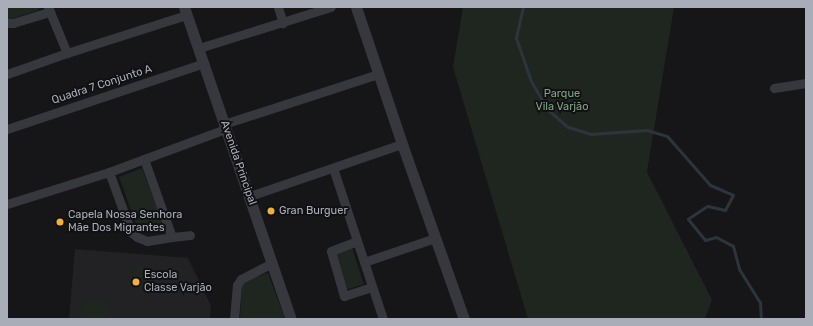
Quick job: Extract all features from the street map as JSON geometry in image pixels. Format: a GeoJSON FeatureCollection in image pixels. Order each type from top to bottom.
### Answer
{"type":"FeatureCollection","features":[{"type":"Feature","properties":{"kind":"street"},"geometry":{"type":"LineString","coordinates":[[278,7],[283,23]]}},
{"type":"Feature","properties":{"kind":"street"},"geometry":{"type":"LineString","coordinates":[[199,48],[331,7]]}},
{"type":"Feature","properties":{"kind":"street"},"geometry":{"type":"LineString","coordinates":[[356,7],[402,144],[464,319]]}},
{"type":"Feature","properties":{"kind":"street"},"geometry":{"type":"LineString","coordinates":[[7,22],[13,22],[49,9],[67,53]]}},
{"type":"Feature","properties":{"kind":"street"},"geometry":{"type":"LineString","coordinates":[[7,74],[185,11]]}},
{"type":"Feature","properties":{"kind":"street","name":"Avenida Principal"},"geometry":{"type":"LineString","coordinates":[[185,11],[250,196],[291,319]]}},
{"type":"Feature","properties":{"kind":"street","name":"Quadra 7 Conjunto A"},"geometry":{"type":"LineString","coordinates":[[7,128],[204,63]]}},
{"type":"Feature","properties":{"kind":"street"},"geometry":{"type":"LineString","coordinates":[[7,204],[109,172],[225,126],[378,74]]}},
{"type":"Feature","properties":{"kind":"street"},"geometry":{"type":"LineString","coordinates":[[774,88],[806,83]]}},
{"type":"Feature","properties":{"kind":"street"},"geometry":{"type":"LineString","coordinates":[[250,196],[402,144]]}},
{"type":"Feature","properties":{"kind":"street"},"geometry":{"type":"LineString","coordinates":[[144,159],[172,237]]}},
{"type":"Feature","properties":{"kind":"street"},"geometry":{"type":"LineString","coordinates":[[333,168],[383,319]]}},
{"type":"Feature","properties":{"kind":"street"},"geometry":{"type":"LineString","coordinates":[[109,172],[131,232],[147,241],[190,235]]}},
{"type":"Feature","properties":{"kind":"street"},"geometry":{"type":"LineString","coordinates":[[364,262],[435,238]]}},
{"type":"Feature","properties":{"kind":"street"},"geometry":{"type":"LineString","coordinates":[[357,241],[331,252],[344,296],[372,287]]}},
{"type":"Feature","properties":{"kind":"street"},"geometry":{"type":"LineString","coordinates":[[234,319],[236,292],[241,279],[272,262]]}},
{"type":"Feature","properties":{"kind":"shaded area","name":"Escola Classe Varjão"},"geometry":{"type":"Polygon","coordinates":[[[75,249],[188,258],[211,306],[210,319],[69,319],[75,249]]]}},
{"type":"Feature","properties":{"kind":"green space"},"geometry":{"type":"Polygon","coordinates":[[[7,7],[38,7],[39,10],[8,20],[7,7]]]}},
{"type":"Feature","properties":{"kind":"green space","name":"Parque Vila Varjão"},"geometry":{"type":"Polygon","coordinates":[[[463,7],[674,7],[647,172],[712,300],[705,319],[528,319],[453,67],[463,7]]]}},
{"type":"Feature","properties":{"kind":"green space"},"geometry":{"type":"Polygon","coordinates":[[[142,168],[166,231],[139,232],[119,177],[142,168]]]}},
{"type":"Feature","properties":{"kind":"green space"},"geometry":{"type":"Polygon","coordinates":[[[352,248],[364,284],[345,290],[333,254],[352,248]]]}},
{"type":"Feature","properties":{"kind":"green space"},"geometry":{"type":"Polygon","coordinates":[[[135,265],[146,267],[142,289],[131,287],[135,265]]]}},
{"type":"Feature","properties":{"kind":"green space"},"geometry":{"type":"Polygon","coordinates":[[[268,273],[285,319],[240,319],[242,285],[250,279],[268,273]]]}},
{"type":"Feature","properties":{"kind":"green space"},"geometry":{"type":"Polygon","coordinates":[[[82,299],[108,300],[107,319],[81,319],[82,299]]]}},
{"type":"Feature","properties":{"kind":"waterway"},"geometry":{"type":"LineString","coordinates":[[523,7],[516,38],[531,81],[547,109],[568,127],[591,134],[647,130],[667,136],[710,185],[733,195],[725,210],[707,206],[688,219],[705,240],[716,237],[733,246],[739,269],[760,302],[761,319]]}},
{"type":"Feature","properties":{"kind":"place","name":"Gran Burguer"},"geometry":{"type":"Point","coordinates":[271,211]}},
{"type":"Feature","properties":{"kind":"place","name":"Capela Nossa Senhora Mãe Dos Migrantes"},"geometry":{"type":"Point","coordinates":[60,222]}},
{"type":"Feature","properties":{"kind":"place","name":"Escola Classe Varjão"},"geometry":{"type":"Point","coordinates":[136,282]}}]}
